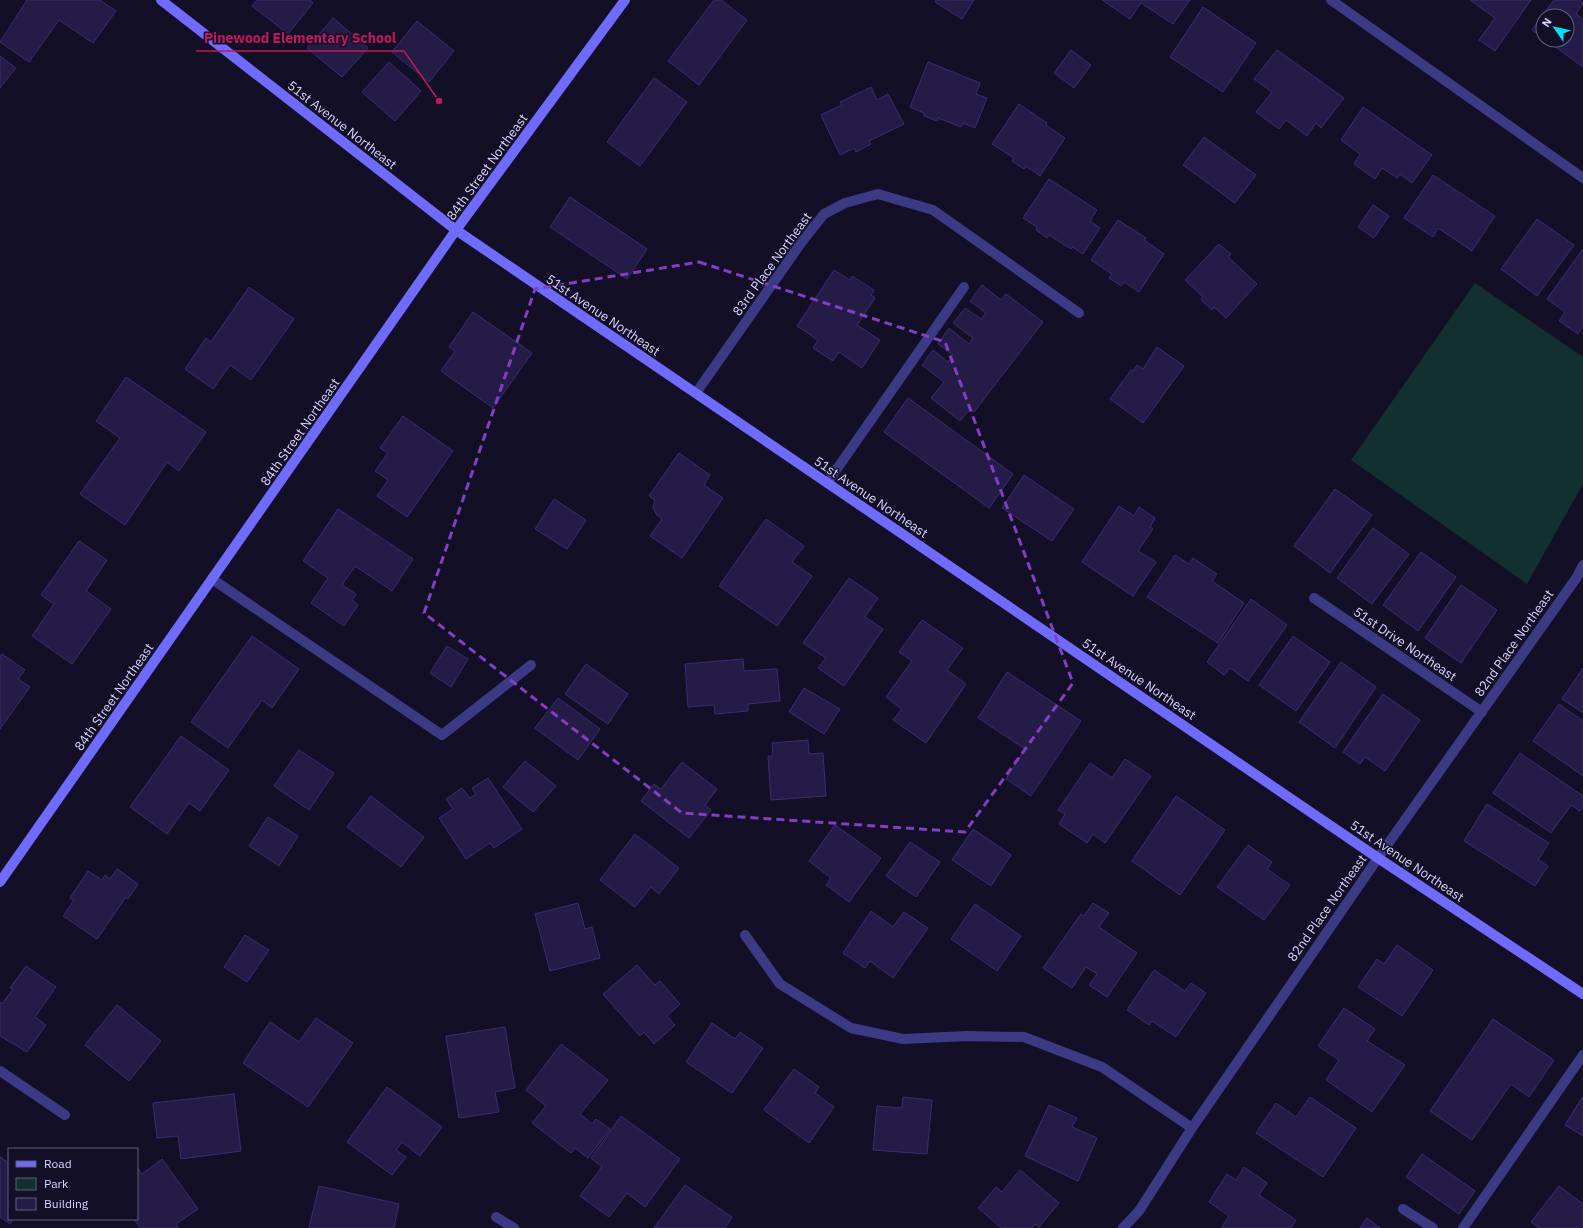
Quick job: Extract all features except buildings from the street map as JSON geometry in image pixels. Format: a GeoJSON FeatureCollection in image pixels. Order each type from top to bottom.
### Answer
{"type":"FeatureCollection","features":[{"type":"Feature","properties":{"kind":"street","name":"51st Avenue Northeast"},"geometry":{"type":"LineString","coordinates":[[161,0],[456,230],[1378,858],[1583,994]]}},
{"type":"Feature","properties":{"kind":"street","name":"84th Street Northeast"},"geometry":{"type":"LineString","coordinates":[[0,882],[456,230],[626,0]]}},
{"type":"Feature","properties":{"kind":"street"},"geometry":{"type":"LineString","coordinates":[[1331,0],[1583,178]]}},
{"type":"Feature","properties":{"kind":"street","name":"83rd Place Northeast"},"geometry":{"type":"LineString","coordinates":[[696,394],[801,243],[824,214],[845,203],[878,194],[933,210],[1079,313]]}},
{"type":"Feature","properties":{"kind":"street"},"geometry":{"type":"LineString","coordinates":[[827,483],[964,287]]}},
{"type":"Feature","properties":{"kind":"street","name":"82nd Place Northeast"},"geometry":{"type":"LineString","coordinates":[[1123,1228],[1139,1211],[1192,1128],[1378,858],[1577,577],[1583,565]]}},
{"type":"Feature","properties":{"kind":"street"},"geometry":{"type":"LineString","coordinates":[[212,579],[442,735],[531,665]]}},
{"type":"Feature","properties":{"kind":"street","name":"51st Drive Northeast"},"geometry":{"type":"LineString","coordinates":[[1314,598],[1482,712]]}},
{"type":"Feature","properties":{"kind":"street"},"geometry":{"type":"LineString","coordinates":[[746,935],[780,984],[851,1028],[902,1039],[967,1036],[1024,1037],[1102,1067],[1192,1128]]}},
{"type":"Feature","properties":{"kind":"street"},"geometry":{"type":"LineString","coordinates":[[1463,1228],[1583,1055]]}},
{"type":"Feature","properties":{"kind":"street"},"geometry":{"type":"LineString","coordinates":[[0,1071],[65,1115]]}},
{"type":"Feature","properties":{"kind":"street"},"geometry":{"type":"LineString","coordinates":[[1403,1208],[1433,1228]]}},
{"type":"Feature","properties":{"kind":"street"},"geometry":{"type":"LineString","coordinates":[[496,1217],[514,1228]]}},
{"type":"Feature","properties":{"kind":"highlighted area"},"geometry":{"type":"Polygon","coordinates":[[[699,262],[945,342],[1073,683],[965,832],[682,813],[424,613],[535,289],[699,262]]]}},
{"type":"Feature","properties":{"kind":"green space"},"geometry":{"type":"Polygon","coordinates":[[[1475,283],[1583,357],[1583,484],[1527,584],[1351,460],[1475,283]]]}},
{"type":"Feature","properties":{"kind":"place","name":"Pinewood Elementary School"},"geometry":{"type":"Point","coordinates":[439,101]}}]}
